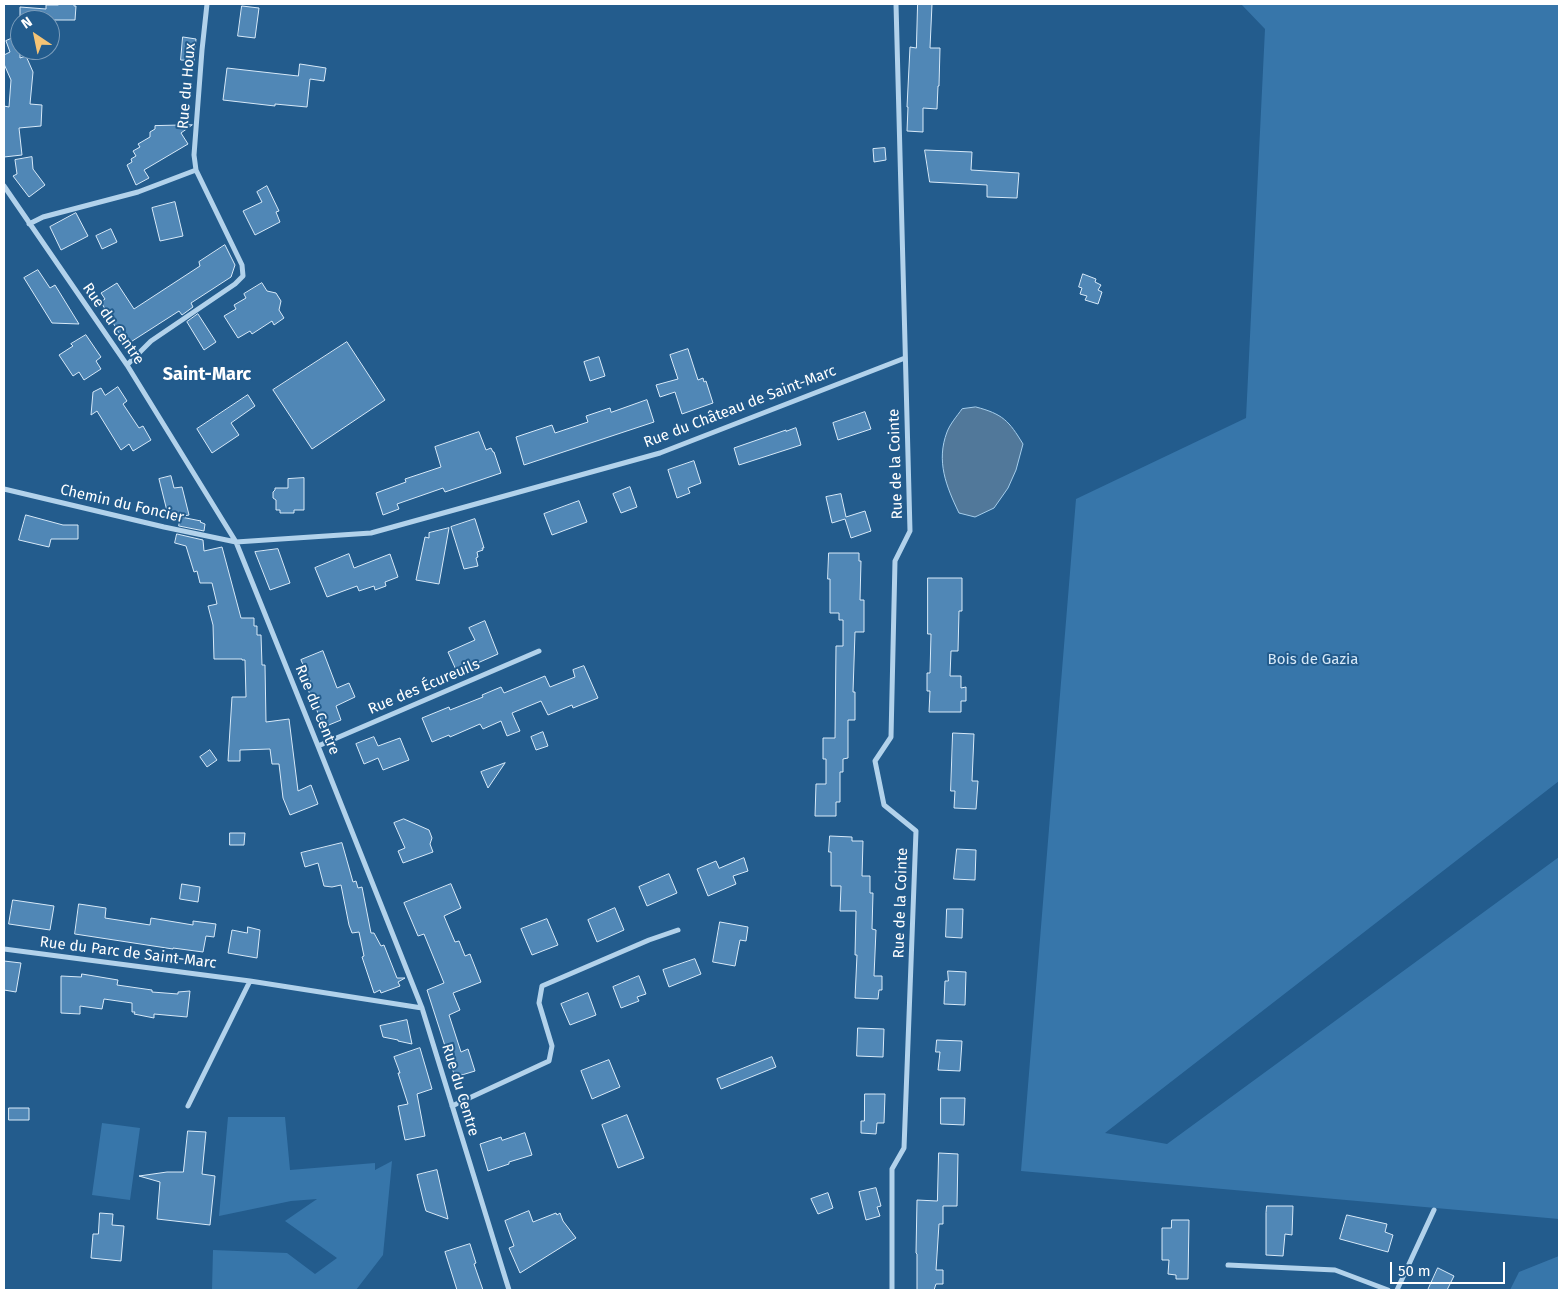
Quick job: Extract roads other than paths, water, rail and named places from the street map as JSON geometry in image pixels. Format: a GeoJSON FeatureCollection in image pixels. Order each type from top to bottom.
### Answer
{"type":"FeatureCollection","features":[{"type":"Feature","properties":{"kind":"street","name":"Rue du Houx"},"geometry":{"type":"LineString","coordinates":[[196,170],[195,146],[207,4]]}},
{"type":"Feature","properties":{"kind":"street"},"geometry":{"type":"LineString","coordinates":[[896,4],[905,358]]}},
{"type":"Feature","properties":{"kind":"street"},"geometry":{"type":"LineString","coordinates":[[28,224],[43,217],[138,192],[196,170],[242,265],[242,276],[235,284],[151,341],[127,365]]}},
{"type":"Feature","properties":{"kind":"street","name":"Rue du Centre"},"geometry":{"type":"LineString","coordinates":[[4,186],[28,224],[127,365],[236,542],[422,1008],[509,1290]]}},
{"type":"Feature","properties":{"kind":"street","name":"Rue du Château de Saint-Marc"},"geometry":{"type":"LineString","coordinates":[[236,542],[371,533],[660,453],[905,358]]}},
{"type":"Feature","properties":{"kind":"street","name":"Rue de la Cointe"},"geometry":{"type":"LineString","coordinates":[[892,1290],[892,1169],[904,1148],[916,831],[884,805],[875,761],[891,737],[895,561],[910,531],[905,358]]}},
{"type":"Feature","properties":{"kind":"street","name":"Chemin du Foncier"},"geometry":{"type":"LineString","coordinates":[[4,489],[236,542]]}},
{"type":"Feature","properties":{"kind":"street","name":"Rue des Écureuils"},"geometry":{"type":"LineString","coordinates":[[318,746],[539,651]]}},
{"type":"Feature","properties":{"kind":"street"},"geometry":{"type":"LineString","coordinates":[[452,1106],[549,1061],[552,1046],[538,1003],[542,986],[649,940],[678,930]]}},
{"type":"Feature","properties":{"kind":"street","name":"Rue du Parc de Saint-Marc"},"geometry":{"type":"LineString","coordinates":[[4,949],[250,981],[422,1008]]}},
{"type":"Feature","properties":{"kind":"street"},"geometry":{"type":"LineString","coordinates":[[188,1106],[250,981]]}},
{"type":"Feature","properties":{"kind":"street"},"geometry":{"type":"LineString","coordinates":[[1397,1290],[1434,1210]]}},
{"type":"Feature","properties":{"kind":"street"},"geometry":{"type":"LineString","coordinates":[[1228,1265],[1335,1270],[1388,1290]]}},
{"type":"Feature","properties":{"kind":"district","name":"Saint-Marc"},"geometry":{"type":"Point","coordinates":[207,375]}},
{"type":"Feature","properties":{"kind":"park label","name":"Bois de Gazia"},"geometry":{"type":"Point","coordinates":[1313,660]}}]}
